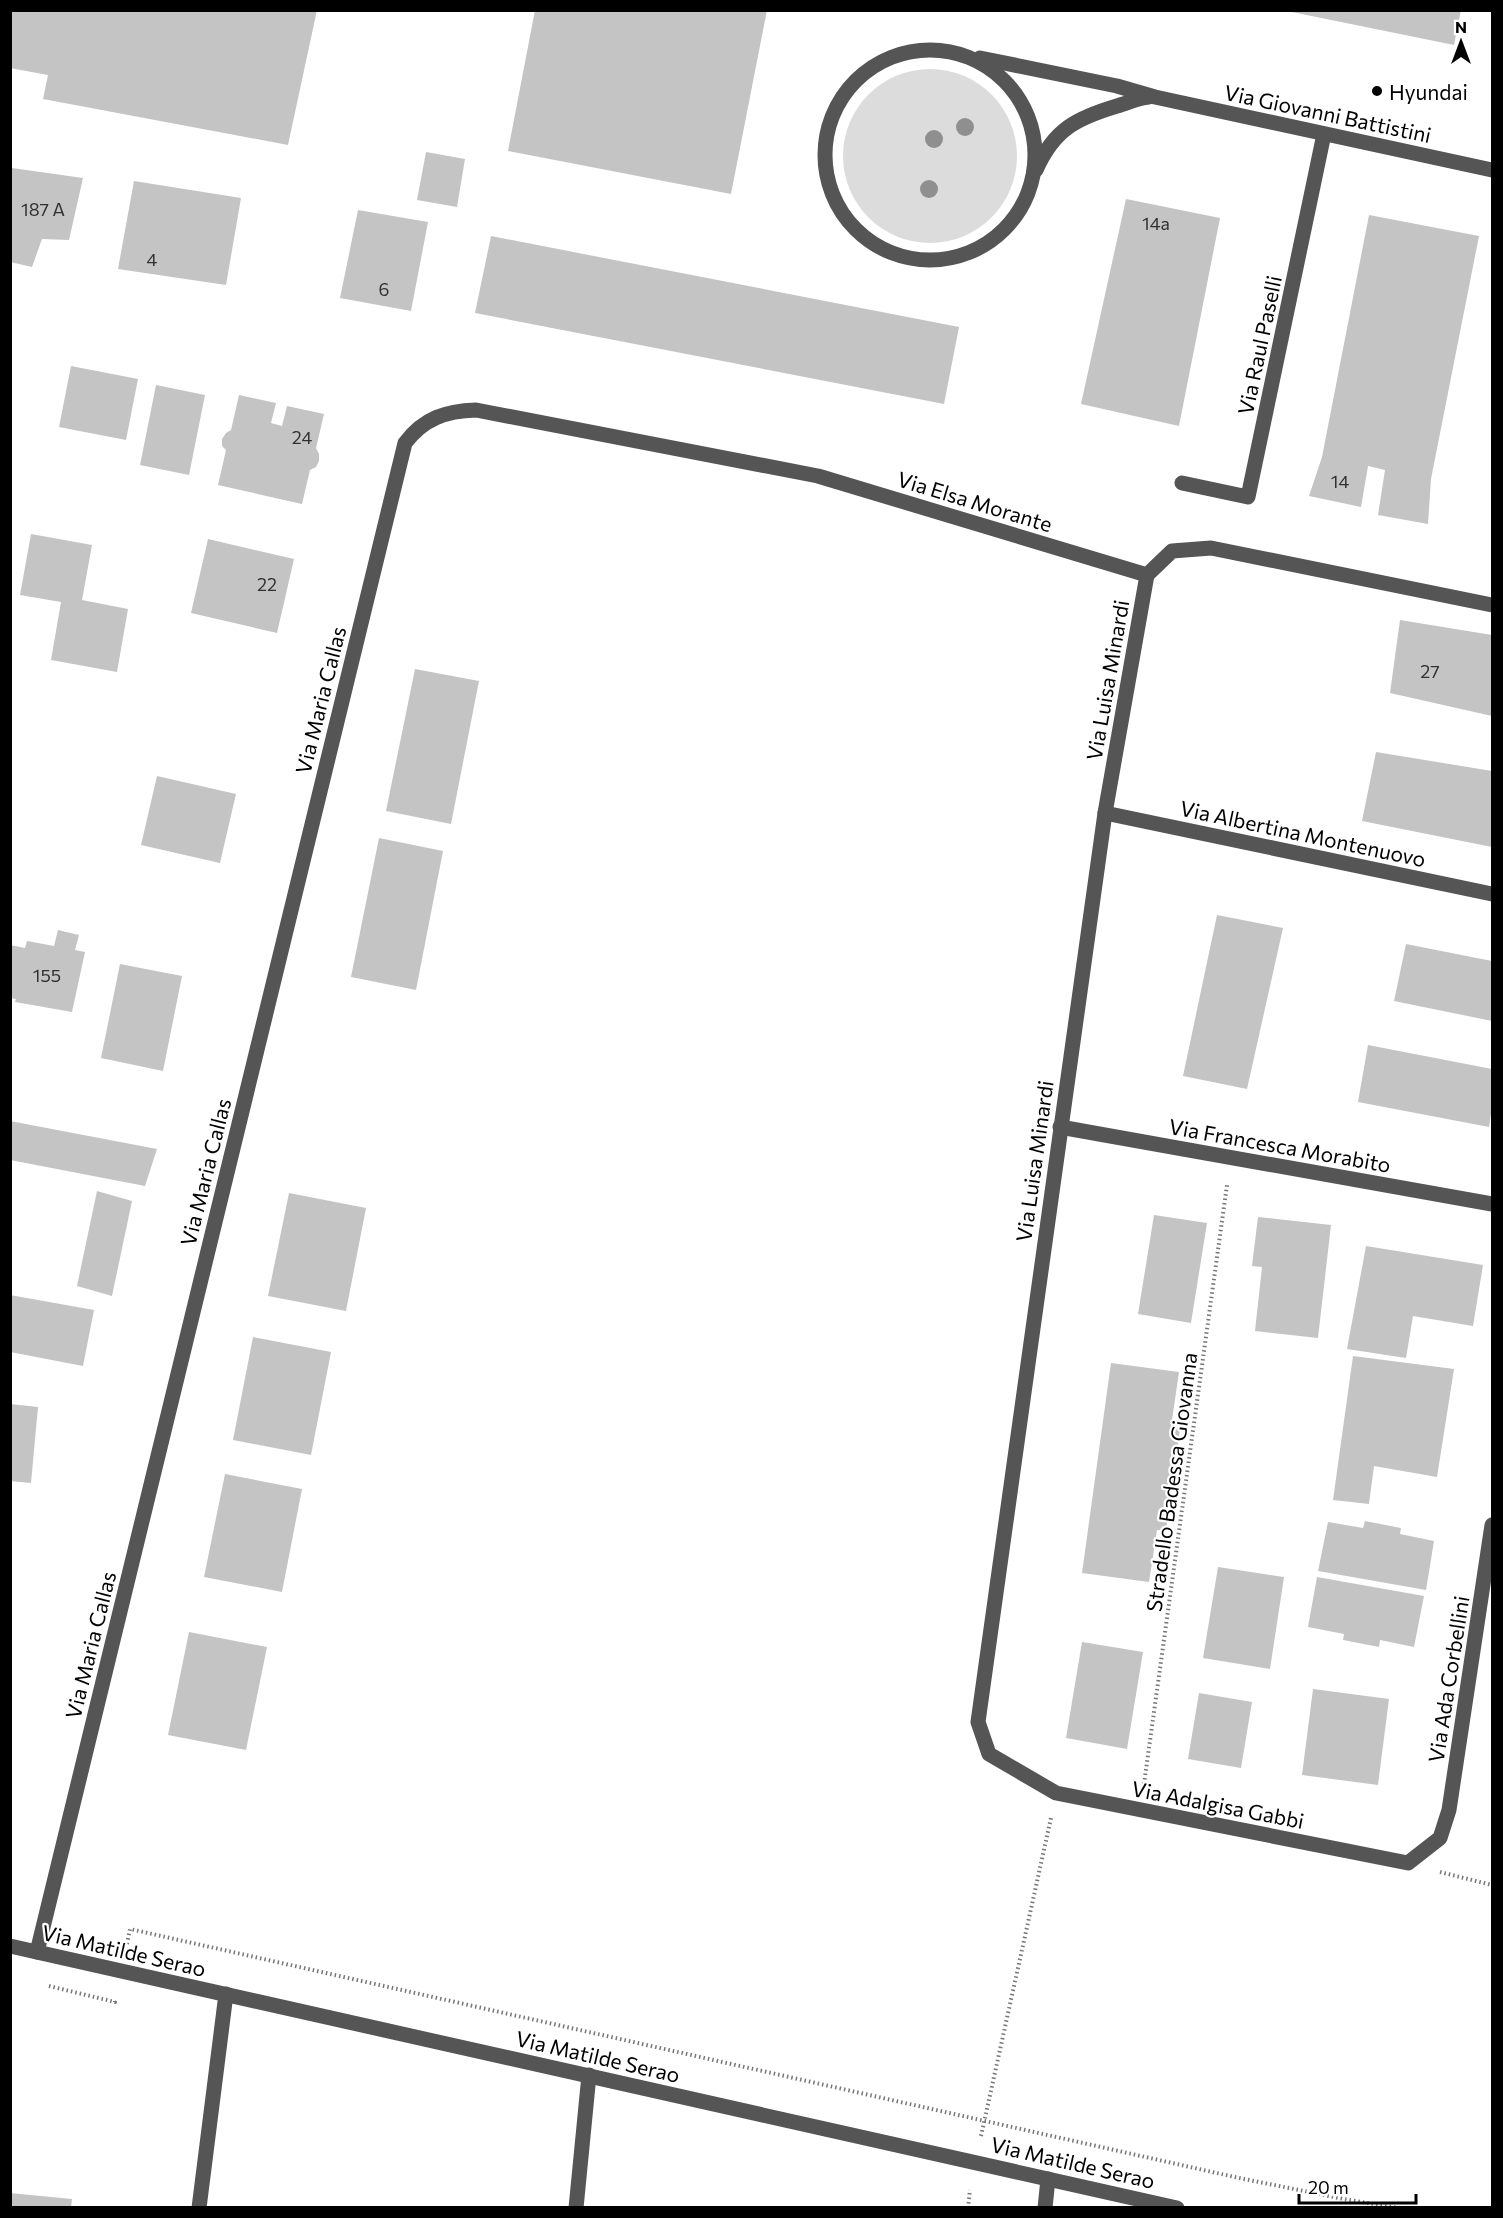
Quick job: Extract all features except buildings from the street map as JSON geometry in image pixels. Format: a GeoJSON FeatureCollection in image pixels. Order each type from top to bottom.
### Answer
{"type":"FeatureCollection","features":[{"type":"Feature","properties":{"kind":"street","name":"Via Giovanni Battistini"},"geometry":{"type":"LineString","coordinates":[[1155,97],[1137,99],[1097,112],[1066,127],[1044,154],[1019,210],[998,236],[984,245],[952,258],[916,259],[898,255],[866,238],[853,227],[842,212],[830,188],[825,161],[825,143],[829,126],[844,93],[870,69],[894,57],[919,51],[936,50],[1117,86],[1155,97],[1492,170]]}},
{"type":"Feature","properties":{"kind":"street","name":"Via Giovanni Battistini"},"geometry":{"type":"LineString","coordinates":[[952,53],[969,57],[984,65],[1003,81],[1019,100],[1027,114],[1035,147],[1032,180]]}},
{"type":"Feature","properties":{"kind":"street","name":"Via Raul Paselli"},"geometry":{"type":"LineString","coordinates":[[1182,483],[1248,497],[1324,134]]}},
{"type":"Feature","properties":{"kind":"street","name":"Via Elsa Morante"},"geometry":{"type":"LineString","coordinates":[[436,417],[454,411],[476,410],[818,476],[1147,574]]}},
{"type":"Feature","properties":{"kind":"street","name":"Via Maria Callas"},"geometry":{"type":"LineString","coordinates":[[37,1952],[405,443],[423,423],[436,417]]}},
{"type":"Feature","properties":{"kind":"street"},"geometry":{"type":"LineString","coordinates":[[1147,574],[1172,551],[1211,548],[1492,605]]}},
{"type":"Feature","properties":{"kind":"street","name":"Via Luisa Minardi"},"geometry":{"type":"LineString","coordinates":[[989,1754],[978,1722],[1105,813],[1147,574]]}},
{"type":"Feature","properties":{"kind":"street","name":"Via Albertina Montenuovo"},"geometry":{"type":"LineString","coordinates":[[1105,813],[1492,894]]}},
{"type":"Feature","properties":{"kind":"street","name":"Via Francesca Morabito"},"geometry":{"type":"LineString","coordinates":[[1060,1127],[1492,1204]]}},
{"type":"Feature","properties":{"kind":"street","name":"Via Ada Corbellini"},"geometry":{"type":"LineString","coordinates":[[1440,1838],[1449,1810],[1492,1525]]}},
{"type":"Feature","properties":{"kind":"street","name":"Via Adalgisa Gabbi"},"geometry":{"type":"LineString","coordinates":[[989,1754],[1056,1793],[1408,1863],[1440,1838]]}},
{"type":"Feature","properties":{"kind":"street","name":"Via Matilde Serao"},"geometry":{"type":"LineString","coordinates":[[10,1946],[1177,2208]]}},
{"type":"Feature","properties":{"kind":"street"},"geometry":{"type":"LineString","coordinates":[[199,2208],[226,1994]]}},
{"type":"Feature","properties":{"kind":"street"},"geometry":{"type":"LineString","coordinates":[[576,2208],[590,2075]]}},
{"type":"Feature","properties":{"kind":"street"},"geometry":{"type":"LineString","coordinates":[[1045,2208],[1048,2179]]}},
{"type":"Feature","properties":{"kind":"path","name":"Stradello Badessa Giovanna"},"geometry":{"type":"LineString","coordinates":[[1140,1810],[1231,1158]]}},
{"type":"Feature","properties":{"kind":"path"},"geometry":{"type":"LineString","coordinates":[[976,2162],[1056,1793]]}},
{"type":"Feature","properties":{"kind":"path"},"geometry":{"type":"LineString","coordinates":[[45,1985],[115,2002],[130,1929],[1239,2178],[1399,2208]]}},
{"type":"Feature","properties":{"kind":"shaded area"},"geometry":{"type":"Polygon","coordinates":[[[930,69],[963,76],[978,84],[991,95],[1002,108],[1010,123],[1017,156],[1010,189],[1002,204],[991,217],[978,228],[963,236],[930,243],[897,236],[882,228],[869,217],[858,204],[850,189],[843,156],[850,123],[858,108],[869,95],[882,84],[897,76],[930,69]]]}},
{"type":"Feature","properties":{"kind":"place","name":"Hyundai"},"geometry":{"type":"Point","coordinates":[1377,91]}}]}
